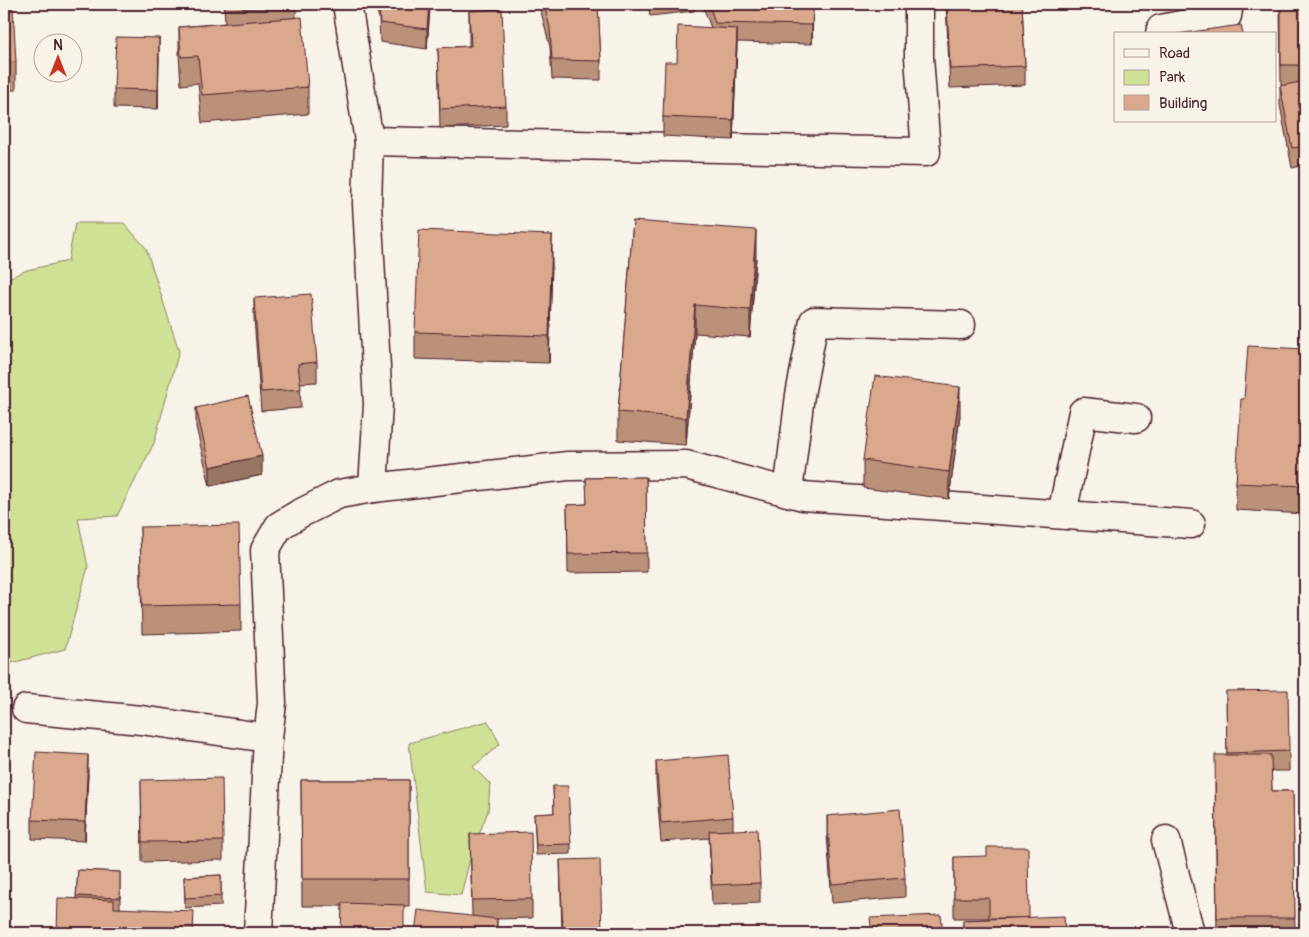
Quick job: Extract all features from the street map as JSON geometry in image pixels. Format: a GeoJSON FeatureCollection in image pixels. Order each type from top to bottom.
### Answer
{"type":"FeatureCollection","features":[{"type":"Feature","properties":{"kind":"street"},"geometry":{"type":"LineString","coordinates":[[347,4],[369,141],[367,204],[378,404],[373,488]]}},
{"type":"Feature","properties":{"kind":"street"},"geometry":{"type":"LineString","coordinates":[[369,141],[926,152],[918,57],[920,4]]}},
{"type":"Feature","properties":{"kind":"street"},"geometry":{"type":"LineString","coordinates":[[1160,32],[1161,29],[1227,16],[1229,4]]}},
{"type":"Feature","properties":{"kind":"street"},"geometry":{"type":"LineString","coordinates":[[788,492],[800,395],[814,321],[961,325]]}},
{"type":"Feature","properties":{"kind":"street"},"geometry":{"type":"LineString","coordinates":[[1062,514],[1083,412],[1136,418]]}},
{"type":"Feature","properties":{"kind":"street"},"geometry":{"type":"LineString","coordinates":[[258,933],[268,738],[272,703],[265,550],[279,526],[338,494],[373,488],[568,466],[686,465],[803,496],[1191,524]]}},
{"type":"Feature","properties":{"kind":"street"},"geometry":{"type":"LineString","coordinates":[[26,708],[142,720],[268,738]]}},
{"type":"Feature","properties":{"kind":"street"},"geometry":{"type":"LineString","coordinates":[[1166,840],[1190,933]]}},
{"type":"Feature","properties":{"kind":"green space"},"geometry":{"type":"Polygon","coordinates":[[[75,223],[124,223],[146,248],[179,351],[154,443],[117,516],[78,518],[88,567],[65,649],[4,665],[4,280],[27,270],[68,261],[75,223]]]}},
{"type":"Feature","properties":{"kind":"green space"},"geometry":{"type":"Polygon","coordinates":[[[488,721],[500,744],[473,767],[490,784],[488,811],[471,855],[461,895],[427,892],[409,743],[488,721]]]}},
{"type":"Feature","properties":{"kind":"building"},"geometry":{"type":"Polygon","coordinates":[[[225,4],[296,4],[296,7],[225,9],[225,4]]]}},
{"type":"Feature","properties":{"kind":"building"},"geometry":{"type":"Polygon","coordinates":[[[379,4],[429,4],[427,29],[380,23],[379,4]]]}},
{"type":"Feature","properties":{"kind":"building"},"geometry":{"type":"Polygon","coordinates":[[[544,4],[598,4],[601,61],[552,60],[550,28],[544,4]]]}},
{"type":"Feature","properties":{"kind":"building"},"geometry":{"type":"Polygon","coordinates":[[[709,4],[813,4],[812,25],[715,23],[709,4]]]}},
{"type":"Feature","properties":{"kind":"building"},"geometry":{"type":"Polygon","coordinates":[[[947,4],[1022,4],[1025,66],[950,69],[947,4]]]}},
{"type":"Feature","properties":{"kind":"building"},"geometry":{"type":"Polygon","coordinates":[[[1281,4],[1305,4],[1305,65],[1281,65],[1281,4]]]}},
{"type":"Feature","properties":{"kind":"building"},"geometry":{"type":"Polygon","coordinates":[[[13,8],[16,62],[4,63],[4,9],[13,8]]]}},
{"type":"Feature","properties":{"kind":"building"},"geometry":{"type":"Polygon","coordinates":[[[502,9],[506,106],[440,109],[438,48],[471,46],[469,11],[502,9]]]}},
{"type":"Feature","properties":{"kind":"building"},"geometry":{"type":"Polygon","coordinates":[[[302,17],[308,87],[202,95],[198,56],[181,57],[179,27],[302,17]]]}},
{"type":"Feature","properties":{"kind":"building"},"geometry":{"type":"Polygon","coordinates":[[[1241,25],[1243,32],[1191,32],[1241,25]]]}},
{"type":"Feature","properties":{"kind":"building"},"geometry":{"type":"Polygon","coordinates":[[[678,26],[737,29],[733,120],[663,117],[665,62],[677,62],[678,26]]]}},
{"type":"Feature","properties":{"kind":"building"},"geometry":{"type":"Polygon","coordinates":[[[116,37],[159,38],[158,90],[114,89],[116,37]]]}},
{"type":"Feature","properties":{"kind":"building"},"geometry":{"type":"Polygon","coordinates":[[[1305,81],[1305,146],[1292,148],[1280,86],[1305,81]]]}},
{"type":"Feature","properties":{"kind":"building"},"geometry":{"type":"Polygon","coordinates":[[[633,221],[756,230],[750,310],[695,305],[686,418],[618,412],[633,221]]]}},
{"type":"Feature","properties":{"kind":"building"},"geometry":{"type":"Polygon","coordinates":[[[419,230],[552,235],[549,336],[415,332],[419,230]]]}},
{"type":"Feature","properties":{"kind":"building"},"geometry":{"type":"Polygon","coordinates":[[[311,294],[317,362],[298,364],[301,389],[261,392],[254,298],[311,294]]]}},
{"type":"Feature","properties":{"kind":"building"},"geometry":{"type":"Polygon","coordinates":[[[1248,346],[1305,349],[1305,486],[1236,483],[1241,399],[1244,399],[1248,346]]]}},
{"type":"Feature","properties":{"kind":"building"},"geometry":{"type":"Polygon","coordinates":[[[875,376],[960,387],[949,472],[863,460],[875,376]]]}},
{"type":"Feature","properties":{"kind":"building"},"geometry":{"type":"Polygon","coordinates":[[[248,396],[262,456],[210,467],[196,408],[248,396]]]}},
{"type":"Feature","properties":{"kind":"building"},"geometry":{"type":"Polygon","coordinates":[[[646,477],[647,553],[568,554],[567,505],[587,504],[586,478],[646,477]]]}},
{"type":"Feature","properties":{"kind":"building"},"geometry":{"type":"Polygon","coordinates":[[[239,525],[241,604],[142,606],[140,527],[239,525]]]}},
{"type":"Feature","properties":{"kind":"building"},"geometry":{"type":"Polygon","coordinates":[[[1288,690],[1289,751],[1227,753],[1226,691],[1288,690]]]}},
{"type":"Feature","properties":{"kind":"building"},"geometry":{"type":"Polygon","coordinates":[[[36,752],[88,755],[85,822],[32,820],[36,752]]]}},
{"type":"Feature","properties":{"kind":"building"},"geometry":{"type":"Polygon","coordinates":[[[728,755],[733,817],[661,823],[656,761],[728,755]]]}},
{"type":"Feature","properties":{"kind":"building"},"geometry":{"type":"Polygon","coordinates":[[[1215,755],[1271,755],[1272,791],[1293,791],[1295,918],[1217,918],[1215,755]]]}},
{"type":"Feature","properties":{"kind":"building"},"geometry":{"type":"Polygon","coordinates":[[[222,778],[223,841],[142,842],[141,780],[222,778]]]}},
{"type":"Feature","properties":{"kind":"building"},"geometry":{"type":"Polygon","coordinates":[[[301,780],[409,780],[409,879],[302,879],[301,780]]]}},
{"type":"Feature","properties":{"kind":"building"},"geometry":{"type":"Polygon","coordinates":[[[553,786],[568,786],[571,844],[536,845],[534,814],[554,813],[553,786]]]}},
{"type":"Feature","properties":{"kind":"building"},"geometry":{"type":"Polygon","coordinates":[[[900,809],[905,878],[832,884],[827,816],[900,809]]]}},
{"type":"Feature","properties":{"kind":"building"},"geometry":{"type":"Polygon","coordinates":[[[757,829],[760,883],[712,885],[709,831],[757,829]]]}},
{"type":"Feature","properties":{"kind":"building"},"geometry":{"type":"Polygon","coordinates":[[[531,832],[532,899],[472,900],[470,834],[531,832]]]}},
{"type":"Feature","properties":{"kind":"building"},"geometry":{"type":"Polygon","coordinates":[[[987,847],[1028,847],[1029,918],[989,918],[989,898],[954,898],[954,857],[987,856],[987,847]]]}},
{"type":"Feature","properties":{"kind":"building"},"geometry":{"type":"Polygon","coordinates":[[[600,859],[602,933],[563,933],[560,860],[600,859]]]}},
{"type":"Feature","properties":{"kind":"building"},"geometry":{"type":"Polygon","coordinates":[[[78,870],[120,872],[120,898],[76,896],[78,870]]]}},
{"type":"Feature","properties":{"kind":"building"},"geometry":{"type":"Polygon","coordinates":[[[221,875],[221,896],[185,898],[184,877],[221,875]]]}},
{"type":"Feature","properties":{"kind":"building"},"geometry":{"type":"Polygon","coordinates":[[[58,898],[114,900],[114,908],[194,911],[193,933],[57,933],[58,898]]]}},
{"type":"Feature","properties":{"kind":"building"},"geometry":{"type":"Polygon","coordinates":[[[342,903],[404,905],[404,933],[341,933],[342,903]]]}},
{"type":"Feature","properties":{"kind":"building"},"geometry":{"type":"Polygon","coordinates":[[[418,910],[497,919],[496,933],[415,933],[418,910]]]}},
{"type":"Feature","properties":{"kind":"building"},"geometry":{"type":"Polygon","coordinates":[[[941,915],[943,933],[872,933],[870,918],[941,915]]]}},
{"type":"Feature","properties":{"kind":"building"},"geometry":{"type":"Polygon","coordinates":[[[1064,916],[1065,933],[963,933],[963,920],[1064,916]]]}}]}
